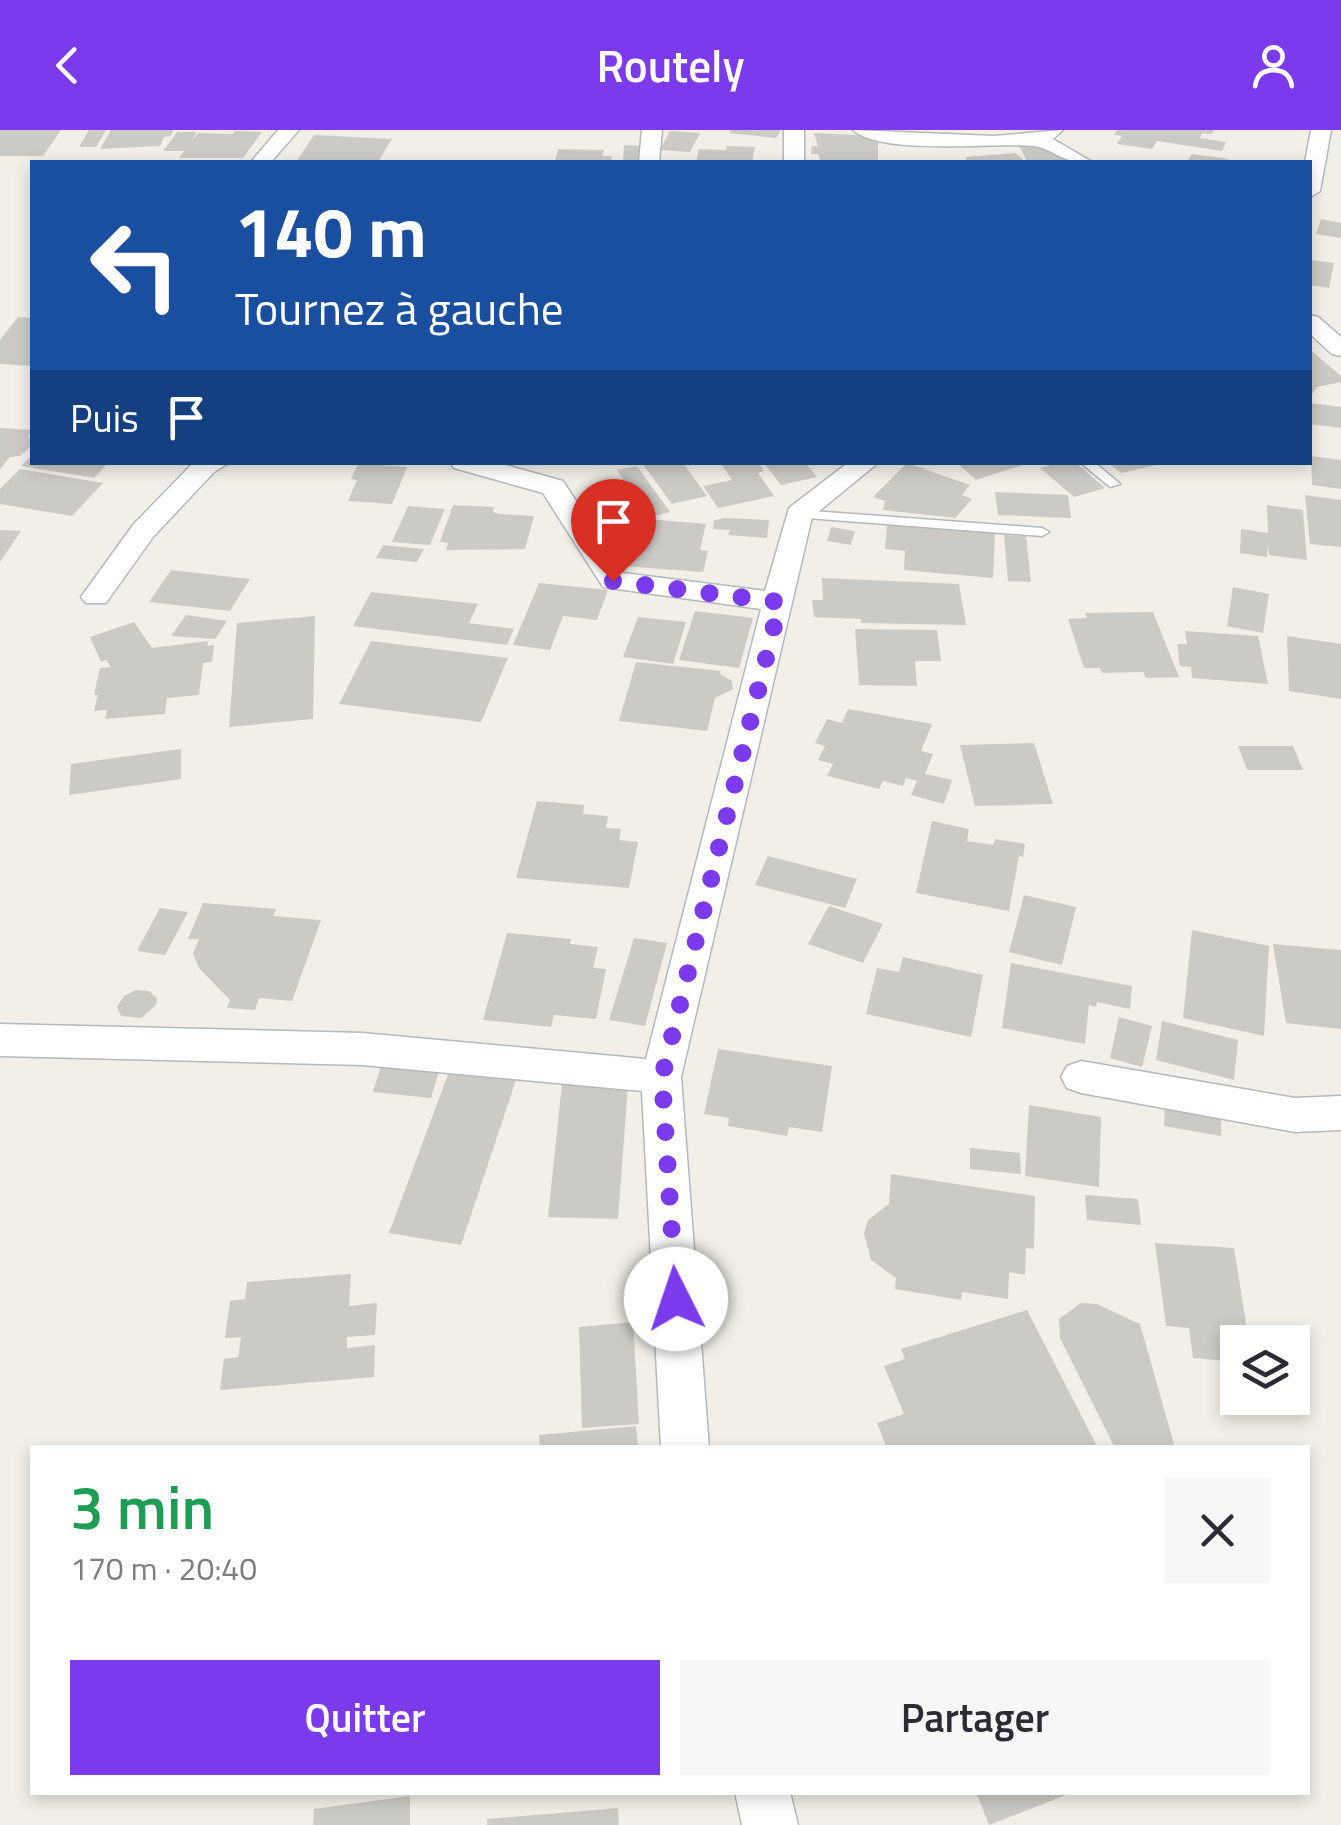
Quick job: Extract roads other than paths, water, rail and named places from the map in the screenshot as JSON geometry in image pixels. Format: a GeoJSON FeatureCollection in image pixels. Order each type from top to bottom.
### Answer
{"type":"FeatureCollection","features":[{"type":"Feature","properties":{"kind":"street"},"geometry":{"type":"LineString","coordinates":[[263,160],[288,130]]}},
{"type":"Feature","properties":{"kind":"street"},"geometry":{"type":"LineString","coordinates":[[650,160],[652,130]]}},
{"type":"Feature","properties":{"kind":"street"},"geometry":{"type":"LineString","coordinates":[[794,130],[794,160]]}},
{"type":"Feature","properties":{"kind":"street"},"geometry":{"type":"LineString","coordinates":[[863,130],[918,140],[981,144],[1046,135],[1079,160]]}},
{"type":"Feature","properties":{"kind":"street"},"geometry":{"type":"LineString","coordinates":[[1312,180],[1321,130]]}},
{"type":"Feature","properties":{"kind":"street"},"geometry":{"type":"LineString","coordinates":[[918,140],[924,160]]}},
{"type":"Feature","properties":{"kind":"street"},"geometry":{"type":"LineString","coordinates":[[1312,324],[1341,349]]}},
{"type":"Feature","properties":{"kind":"street"},"geometry":{"type":"LineString","coordinates":[[96,597],[142,531],[208,465]]}},
{"type":"Feature","properties":{"kind":"street"},"geometry":{"type":"LineString","coordinates":[[474,465],[553,487],[613,581],[780,602]]}},
{"type":"Feature","properties":{"kind":"street"},"geometry":{"type":"LineString","coordinates":[[685,1445],[662,1077],[799,514],[862,465]]}},
{"type":"Feature","properties":{"kind":"street"},"geometry":{"type":"LineString","coordinates":[[0,1040],[345,1048],[662,1077]]}},
{"type":"Feature","properties":{"kind":"street"},"geometry":{"type":"LineString","coordinates":[[1081,1077],[1295,1115],[1341,1113]]}},
{"type":"Feature","properties":{"kind":"street"},"geometry":{"type":"LineString","coordinates":[[763,1795],[770,1825]]}},
{"type":"Feature","properties":{"kind":"lane"},"geometry":{"type":"LineString","coordinates":[[1090,465],[1114,484]]}},
{"type":"Feature","properties":{"kind":"lane"},"geometry":{"type":"LineString","coordinates":[[799,514],[1042,532]]}}]}
